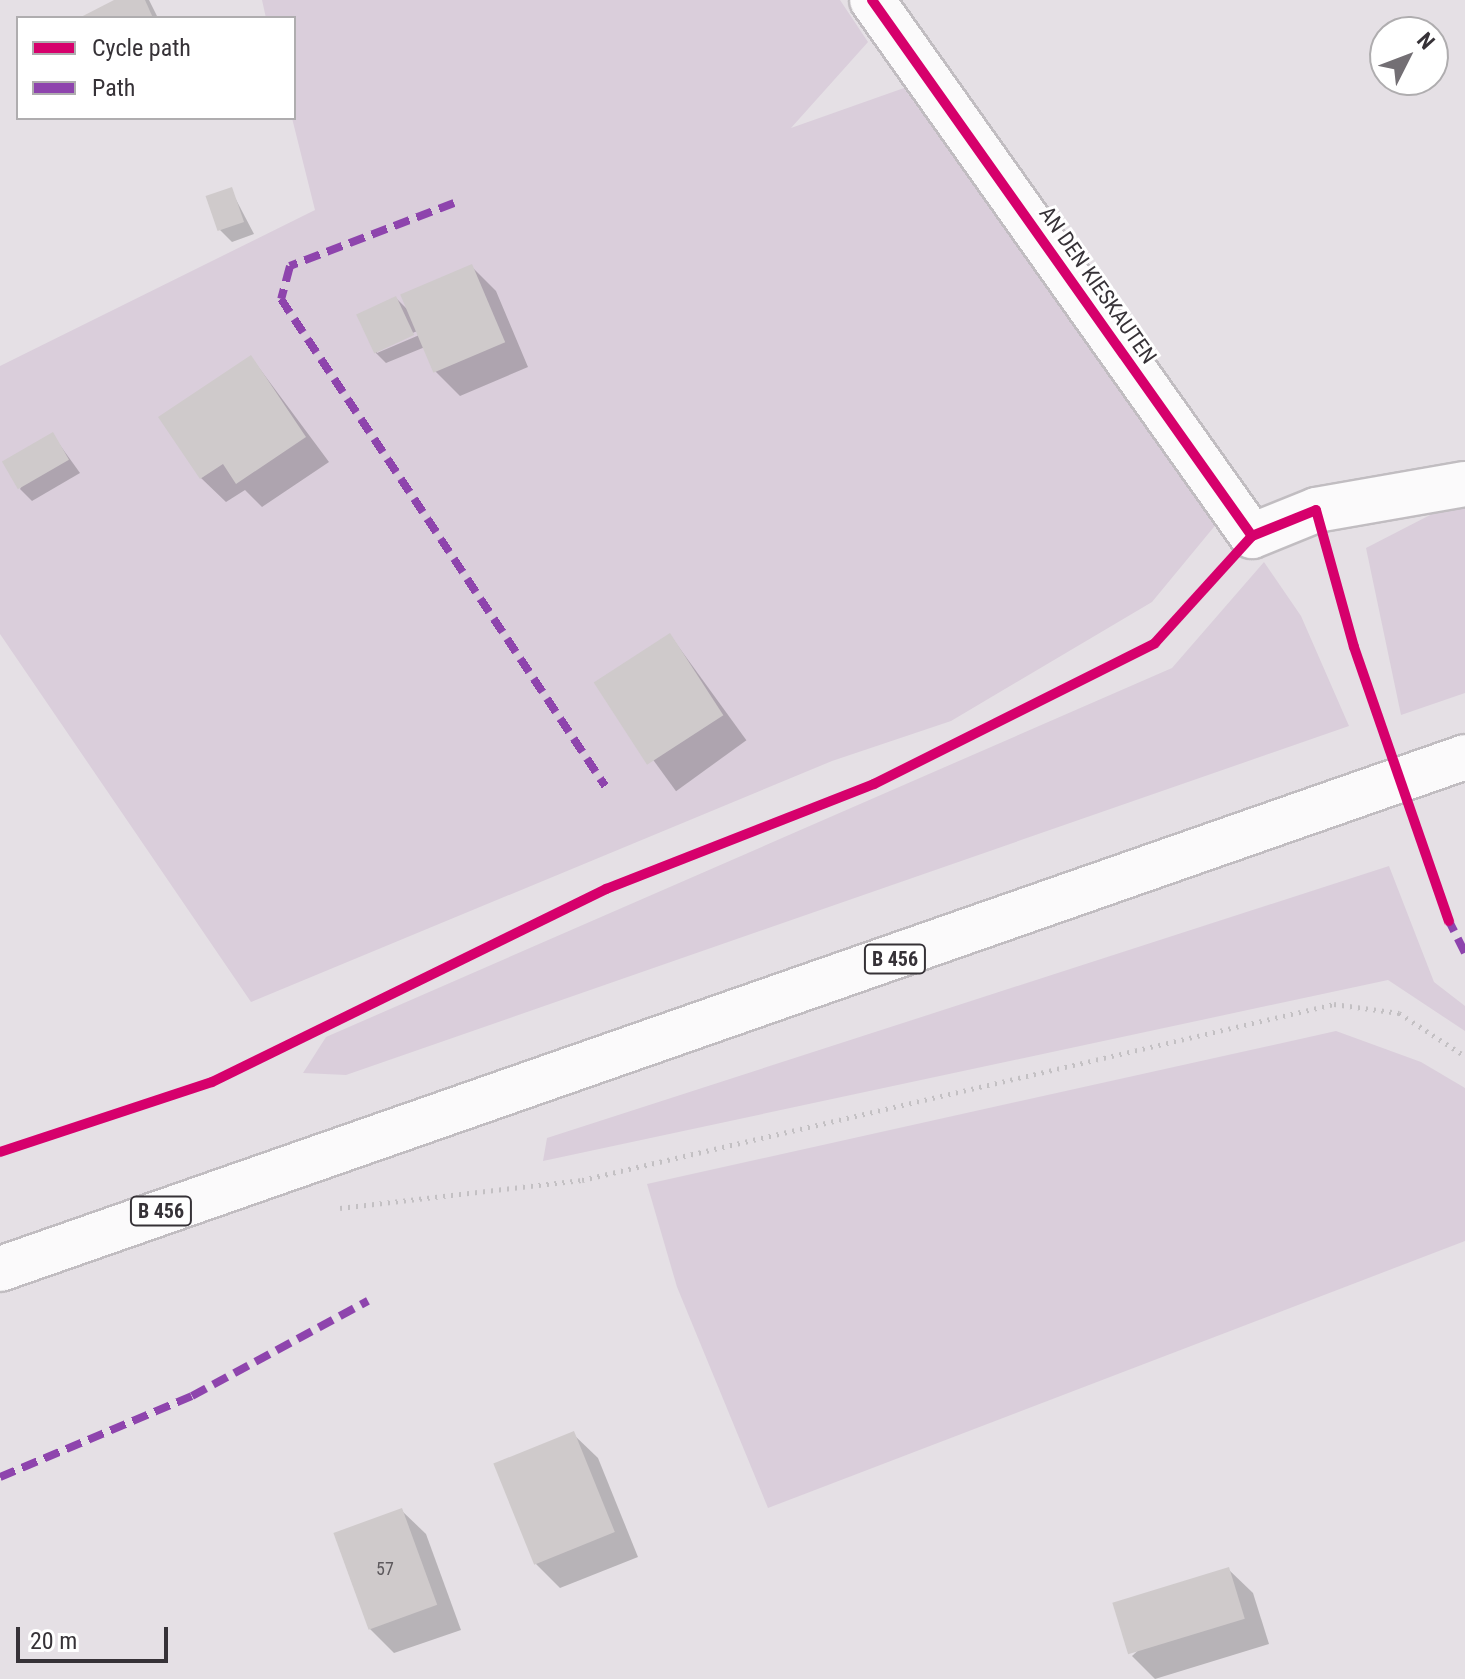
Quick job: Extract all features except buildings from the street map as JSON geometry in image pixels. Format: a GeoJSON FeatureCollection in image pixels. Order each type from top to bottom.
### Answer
{"type":"FeatureCollection","features":[{"type":"Feature","properties":{"kind":"main road","name":"AN DEN KIESKAUTEN"},"geometry":{"type":"LineString","coordinates":[[872,0],[1252,536],[1316,510],[1465,484]]}},
{"type":"Feature","properties":{"kind":"main road","name":"B 456"},"geometry":{"type":"LineString","coordinates":[[0,1269],[1465,757]]}},
{"type":"Feature","properties":{"kind":"path"},"geometry":{"type":"LineString","coordinates":[[340,1208],[582,1180],[1334,1004],[1399,1013],[1465,1056]]}},
{"type":"Feature","properties":{"kind":"shaded area"},"geometry":{"type":"Polygon","coordinates":[[[262,0],[840,0],[868,42],[791,128],[904,88],[1218,522],[1152,602],[951,721],[832,761],[251,1002],[0,634],[0,366],[315,210],[292,120],[296,120],[296,16],[266,16],[262,0]]]}},
{"type":"Feature","properties":{"kind":"shaded area"},"geometry":{"type":"Polygon","coordinates":[[[1465,497],[1465,693],[1401,715],[1366,548],[1465,497]]]}},
{"type":"Feature","properties":{"kind":"shaded area"},"geometry":{"type":"Polygon","coordinates":[[[1264,562],[1301,616],[1349,726],[346,1075],[303,1073],[326,1037],[1172,668],[1264,562]]]}},
{"type":"Feature","properties":{"kind":"shaded area"},"geometry":{"type":"Polygon","coordinates":[[[1389,866],[1434,982],[1465,1006],[1465,1031],[1388,980],[543,1161],[547,1138],[1389,866]]]}},
{"type":"Feature","properties":{"kind":"shaded area"},"geometry":{"type":"Polygon","coordinates":[[[1336,1031],[1421,1062],[1465,1088],[1465,1241],[768,1508],[677,1287],[647,1184],[1336,1031]]]}},
{"type":"Feature","properties":{"kind":"marked path"},"geometry":{"type":"LineString","coordinates":[[454,203],[290,266],[281,299],[605,786]]}},
{"type":"Feature","properties":{"kind":"marked path"},"geometry":{"type":"LineString","coordinates":[[1447,917],[1465,953]]}},
{"type":"Feature","properties":{"kind":"marked path"},"geometry":{"type":"LineString","coordinates":[[0,1477],[192,1396],[368,1301]]}},
{"type":"Feature","properties":{"kind":"cycle path"},"geometry":{"type":"LineString","coordinates":[[872,0],[1252,536],[1316,510],[1354,647],[1449,921]]}},
{"type":"Feature","properties":{"kind":"cycle path"},"geometry":{"type":"LineString","coordinates":[[0,1152],[212,1082],[606,889],[874,784],[1155,643],[1252,536]]}}]}
